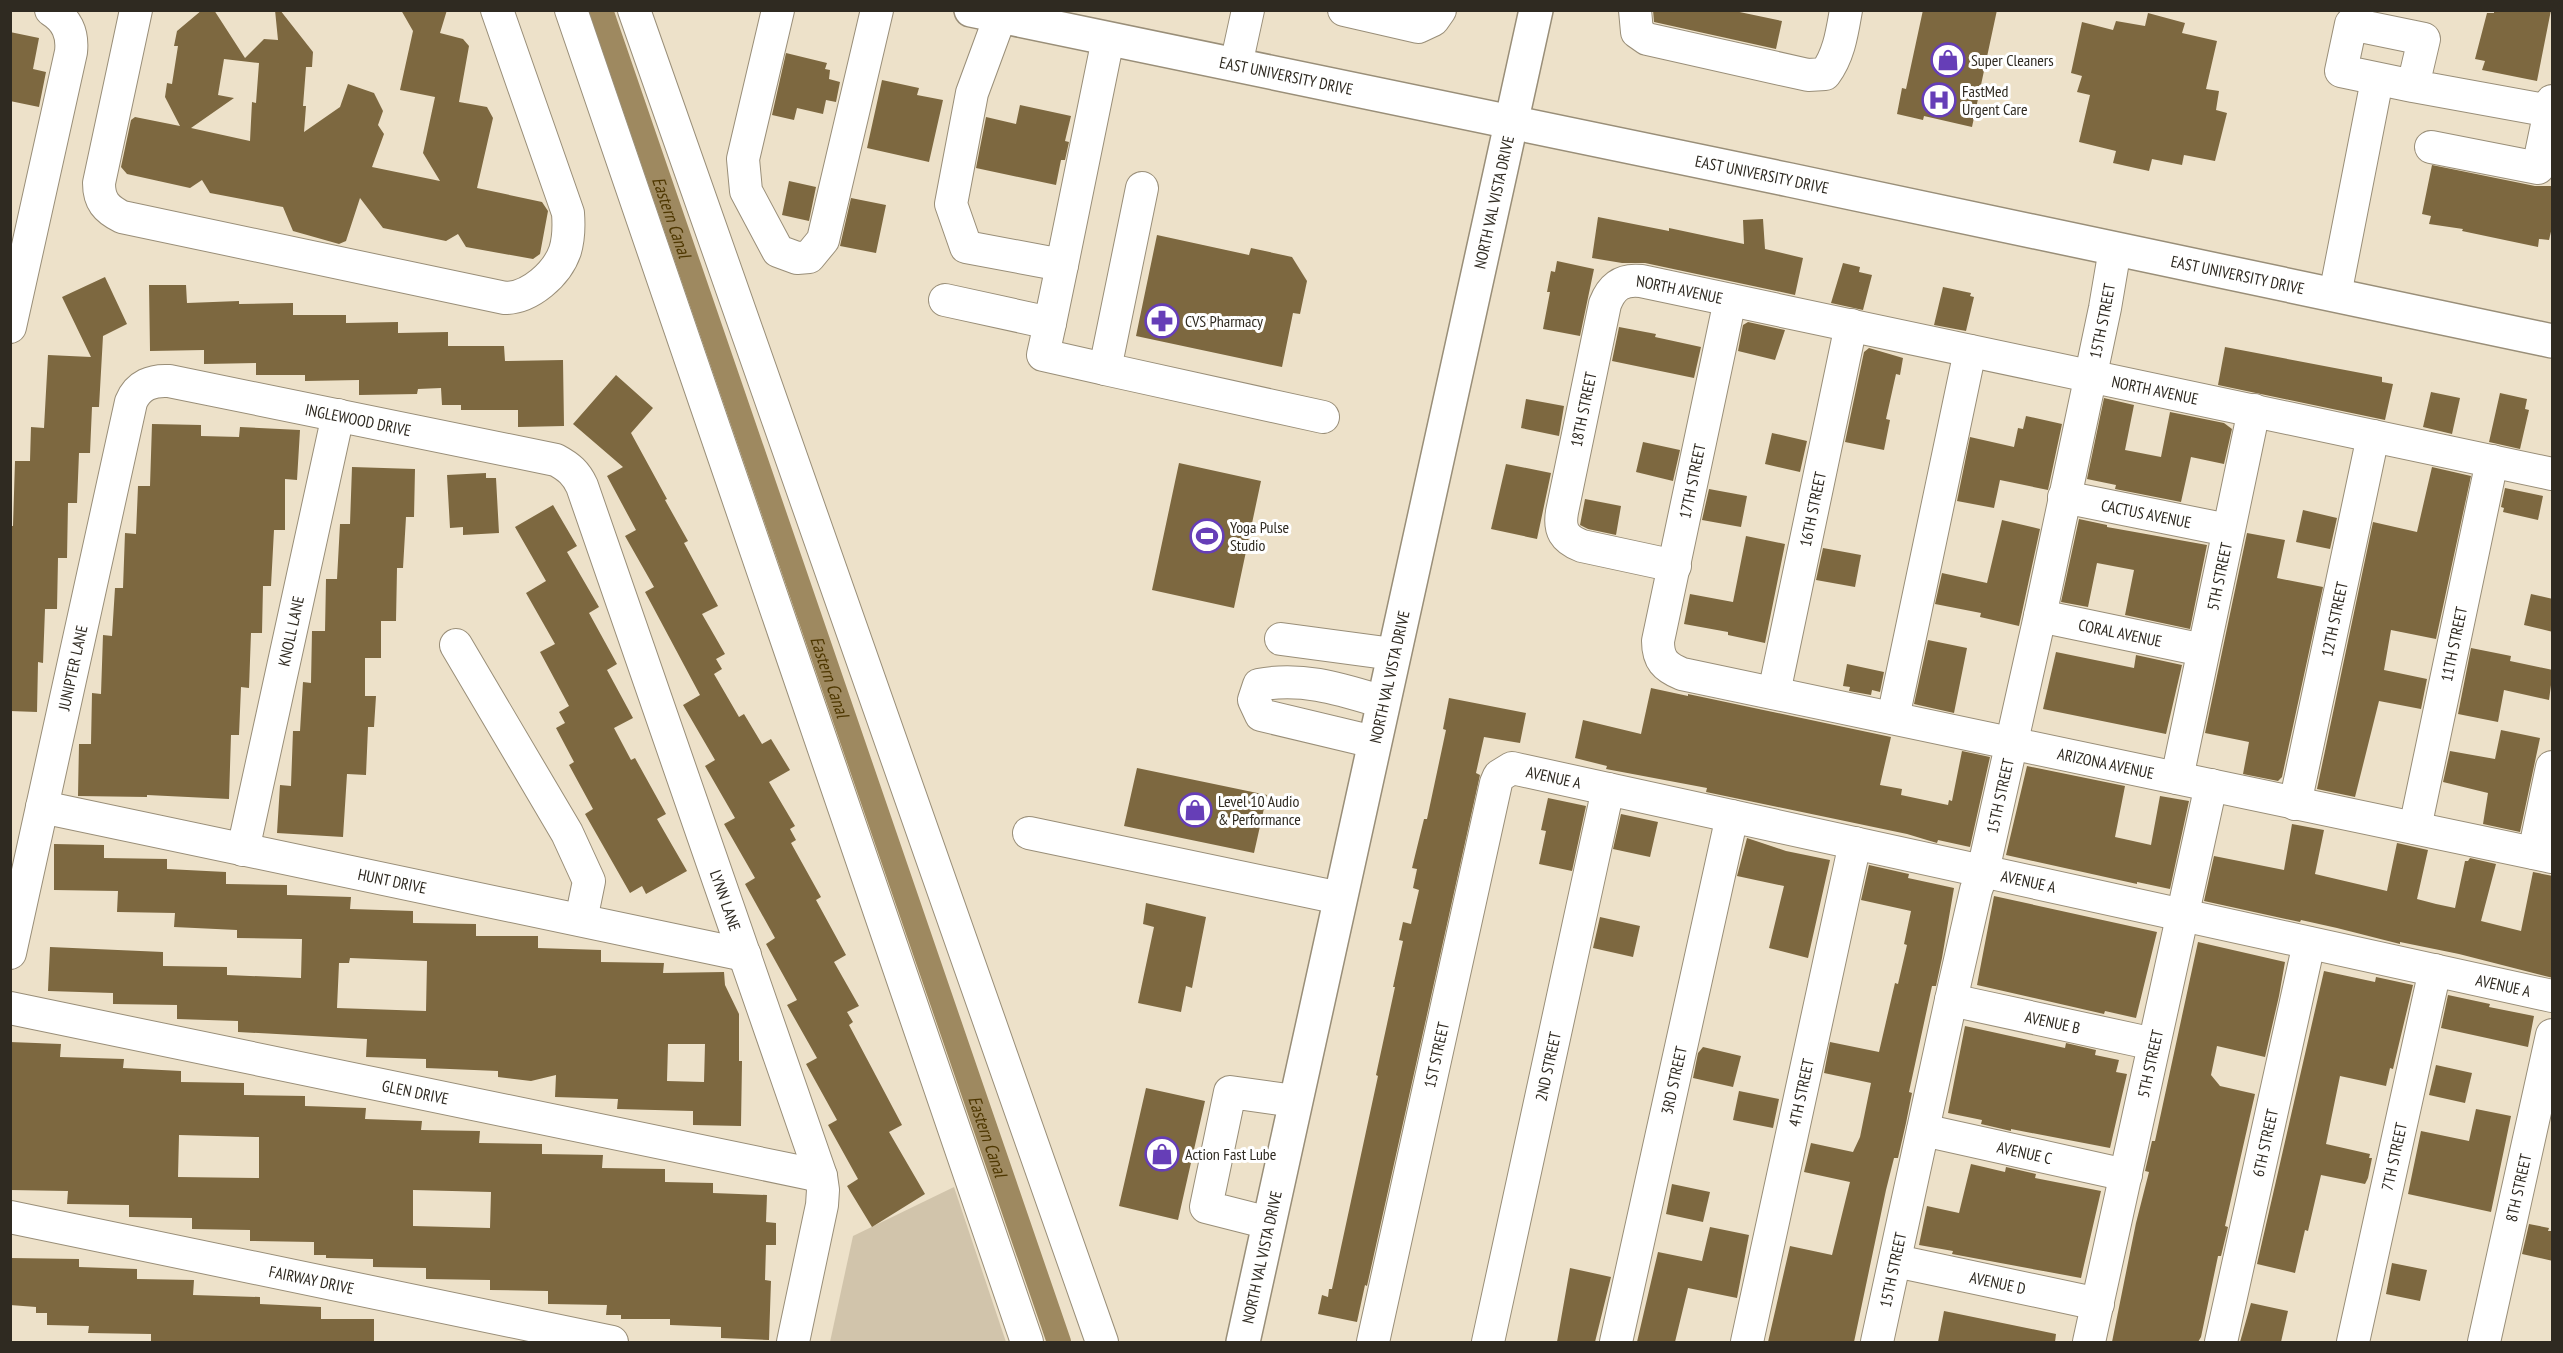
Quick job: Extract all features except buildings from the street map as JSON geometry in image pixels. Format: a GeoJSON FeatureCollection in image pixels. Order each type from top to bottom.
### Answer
{"type":"FeatureCollection","features":[{"type":"Feature","properties":{"kind":"main road","name":"NORTH VAL VISTA DRIVE"},"geometry":{"type":"LineString","coordinates":[[1243,1342],[1536,10]]}},
{"type":"Feature","properties":{"kind":"main road","name":"EAST UNIVERSITY DRIVE"},"geometry":{"type":"LineString","coordinates":[[985,14],[1236,64],[2553,341]]}},
{"type":"Feature","properties":{"kind":"lane"},"geometry":{"type":"LineString","coordinates":[[10,327],[71,52],[70,31],[65,22],[51,10]]}},
{"type":"Feature","properties":{"kind":"lane"},"geometry":{"type":"LineString","coordinates":[[136,10],[99,183],[99,194],[111,212],[145,222],[505,298],[516,298],[537,287],[559,263],[567,241],[568,213],[496,10]]}},
{"type":"Feature","properties":{"kind":"lane"},"geometry":{"type":"LineString","coordinates":[[571,10],[1028,1342]]}},
{"type":"Feature","properties":{"kind":"lane"},"geometry":{"type":"LineString","coordinates":[[634,10],[1102,1342]]}},
{"type":"Feature","properties":{"kind":"lane"},"geometry":{"type":"LineString","coordinates":[[778,10],[743,159],[746,191],[778,250],[797,258],[809,257],[823,240],[877,10]]}},
{"type":"Feature","properties":{"kind":"lane"},"geometry":{"type":"LineString","coordinates":[[1236,64],[1248,10]]}},
{"type":"Feature","properties":{"kind":"lane"},"geometry":{"type":"LineString","coordinates":[[1344,10],[1418,27],[1433,20],[1440,10]]}},
{"type":"Feature","properties":{"kind":"lane"},"geometry":{"type":"LineString","coordinates":[[1635,10],[1637,32],[1647,39],[1808,75],[1825,74],[1832,65],[1838,50],[1846,10]]}},
{"type":"Feature","properties":{"kind":"lane"},"geometry":{"type":"LineString","coordinates":[[985,14],[951,204],[966,247],[1062,265]]}},
{"type":"Feature","properties":{"kind":"lane"},"geometry":{"type":"LineString","coordinates":[[2413,87],[2424,39],[2352,24],[2341,71],[2413,87],[2552,106],[2538,168],[2431,147]]}},
{"type":"Feature","properties":{"kind":"lane"},"geometry":{"type":"LineString","coordinates":[[1108,39],[1042,355],[1323,417]]}},
{"type":"Feature","properties":{"kind":"lane"},"geometry":{"type":"LineString","coordinates":[[2335,295],[2377,80]]}},
{"type":"Feature","properties":{"kind":"lane"},"geometry":{"type":"LineString","coordinates":[[1105,369],[1142,188]]}},
{"type":"Feature","properties":{"kind":"lane","name":"15TH STREET"},"geometry":{"type":"LineString","coordinates":[[1877,1342],[1950,1000],[1983,871],[2040,616],[2115,249]]}},
{"type":"Feature","properties":{"kind":"lane","name":"NORTH AVENUE"},"geometry":{"type":"LineString","coordinates":[[1617,284],[1624,281],[1641,281],[2553,474]]}},
{"type":"Feature","properties":{"kind":"lane","name":"18TH STREET"},"geometry":{"type":"LineString","coordinates":[[1617,284],[1605,304],[1562,512],[1561,528],[1564,535],[1582,546],[1675,566]]}},
{"type":"Feature","properties":{"kind":"lane"},"geometry":{"type":"LineString","coordinates":[[945,300],[1050,323]]}},
{"type":"Feature","properties":{"kind":"lane","name":"17TH STREET"},"geometry":{"type":"LineString","coordinates":[[1662,663],[1658,641],[1730,300]]}},
{"type":"Feature","properties":{"kind":"lane","name":"16TH STREET"},"geometry":{"type":"LineString","coordinates":[[1774,693],[1851,326]]}},
{"type":"Feature","properties":{"kind":"lane"},"geometry":{"type":"LineString","coordinates":[[1893,718],[1970,351]]}},
{"type":"Feature","properties":{"kind":"lane","name":"INGLEWOOD DRIVE"},"geometry":{"type":"LineString","coordinates":[[145,385],[169,381],[544,456],[569,466]]}},
{"type":"Feature","properties":{"kind":"lane","name":"JUNIPTER LANE"},"geometry":{"type":"LineString","coordinates":[[10,954],[131,402],[138,390],[145,385]]}},
{"type":"Feature","properties":{"kind":"lane","name":"5TH STREET"},"geometry":{"type":"LineString","coordinates":[[2176,778],[2254,410]]}},
{"type":"Feature","properties":{"kind":"lane","name":"KNOLL LANE"},"geometry":{"type":"LineString","coordinates":[[243,850],[338,415]]}},
{"type":"Feature","properties":{"kind":"lane","name":"12TH STREET"},"geometry":{"type":"LineString","coordinates":[[2295,804],[2373,436]]}},
{"type":"Feature","properties":{"kind":"lane","name":"11TH STREET"},"geometry":{"type":"LineString","coordinates":[[2415,828],[2493,461]]}},
{"type":"Feature","properties":{"kind":"lane","name":"LYNN LANE"},"geometry":{"type":"LineString","coordinates":[[569,466],[577,475],[582,486],[821,1176],[822,1205],[793,1342]]}},
{"type":"Feature","properties":{"kind":"lane","name":"CACTUS AVENUE"},"geometry":{"type":"LineString","coordinates":[[2064,497],[2228,530]]}},
{"type":"Feature","properties":{"kind":"lane","name":"CORAL AVENUE"},"geometry":{"type":"LineString","coordinates":[[2040,616],[2203,650]]}},
{"type":"Feature","properties":{"kind":"lane"},"geometry":{"type":"LineString","coordinates":[[1281,639],[1393,654]]}},
{"type":"Feature","properties":{"kind":"lane"},"geometry":{"type":"LineString","coordinates":[[456,645],[567,832],[590,880],[581,920]]}},
{"type":"Feature","properties":{"kind":"lane","name":"ARIZONA AVENUE"},"geometry":{"type":"LineString","coordinates":[[1662,663],[1682,674],[2543,855]]}},
{"type":"Feature","properties":{"kind":"lane"},"geometry":{"type":"LineString","coordinates":[[1374,742],[1261,715],[1254,700],[1259,685],[1280,680],[1313,683],[1383,702]]}},
{"type":"Feature","properties":{"kind":"lane"},"geometry":{"type":"LineString","coordinates":[[2543,855],[2553,767]]}},
{"type":"Feature","properties":{"kind":"lane","name":"AVENUE A"},"geometry":{"type":"LineString","coordinates":[[1504,771],[1520,770],[2553,996]]}},
{"type":"Feature","properties":{"kind":"lane","name":"1ST STREET"},"geometry":{"type":"LineString","coordinates":[[1373,1342],[1496,783],[1504,771]]}},
{"type":"Feature","properties":{"kind":"lane","name":"5TH STREET"},"geometry":{"type":"LineString","coordinates":[[2089,1342],[2211,786]]}},
{"type":"Feature","properties":{"kind":"lane","name":"2ND STREET"},"geometry":{"type":"LineString","coordinates":[[1488,1342],[1608,789]]}},
{"type":"Feature","properties":{"kind":"lane","name":"HUNT DRIVE"},"geometry":{"type":"LineString","coordinates":[[42,807],[745,955]]}},
{"type":"Feature","properties":{"kind":"lane","name":"3RD STREET"},"geometry":{"type":"LineString","coordinates":[[1616,1342],[1732,816]]}},
{"type":"Feature","properties":{"kind":"lane"},"geometry":{"type":"LineString","coordinates":[[1029,833],[1340,898]]}},
{"type":"Feature","properties":{"kind":"lane","name":"4TH STREET"},"geometry":{"type":"LineString","coordinates":[[1747,1342],[1856,843]]}},
{"type":"Feature","properties":{"kind":"lane","name":"6TH STREET"},"geometry":{"type":"LineString","coordinates":[[2221,1342],[2309,943]]}},
{"type":"Feature","properties":{"kind":"lane","name":"7TH STREET"},"geometry":{"type":"LineString","coordinates":[[2353,1342],[2435,970]]}},
{"type":"Feature","properties":{"kind":"lane","name":"AVENUE B"},"geometry":{"type":"LineString","coordinates":[[1950,1000],[2154,1044]]}},
{"type":"Feature","properties":{"kind":"lane","name":"GLEN DRIVE"},"geometry":{"type":"LineString","coordinates":[[10,1008],[821,1176]]}},
{"type":"Feature","properties":{"kind":"lane","name":"8TH STREET"},"geometry":{"type":"LineString","coordinates":[[2484,1342],[2553,1035]]}},
{"type":"Feature","properties":{"kind":"lane"},"geometry":{"type":"LineString","coordinates":[[1269,1223],[1206,1207],[1230,1092],[1295,1101]]}},
{"type":"Feature","properties":{"kind":"lane","name":"AVENUE C"},"geometry":{"type":"LineString","coordinates":[[1923,1130],[2126,1175]]}},
{"type":"Feature","properties":{"kind":"lane","name":"FAIRWAY DRIVE"},"geometry":{"type":"LineString","coordinates":[[10,1217],[612,1342]]}},
{"type":"Feature","properties":{"kind":"lane","name":"AVENUE D"},"geometry":{"type":"LineString","coordinates":[[1896,1261],[2098,1304]]}},
{"type":"Feature","properties":{"kind":"shaded area"},"geometry":{"type":"Polygon","coordinates":[[[954,1187],[1006,1342],[830,1342],[853,1236],[954,1187]]]}},
{"type":"Feature","properties":{"kind":"waterway","name":"Eastern Canal"},"geometry":{"type":"LineString","coordinates":[[601,10],[1059,1342]]}},
{"type":"Feature","properties":{"kind":"place","name":"Super Cleaners"},"geometry":{"type":"Point","coordinates":[1948,60]}},
{"type":"Feature","properties":{"kind":"place","name":"FastMed Urgent Care"},"geometry":{"type":"Point","coordinates":[1939,100]}},
{"type":"Feature","properties":{"kind":"place","name":"CVS Pharmacy"},"geometry":{"type":"Point","coordinates":[1162,321]}},
{"type":"Feature","properties":{"kind":"place","name":"Yoga Pulse Studio"},"geometry":{"type":"Point","coordinates":[1207,536]}},
{"type":"Feature","properties":{"kind":"place","name":"Level 10 Audio & Performance"},"geometry":{"type":"Point","coordinates":[1195,810]}},
{"type":"Feature","properties":{"kind":"place","name":"Action Fast Lube"},"geometry":{"type":"Point","coordinates":[1162,1154]}}]}
